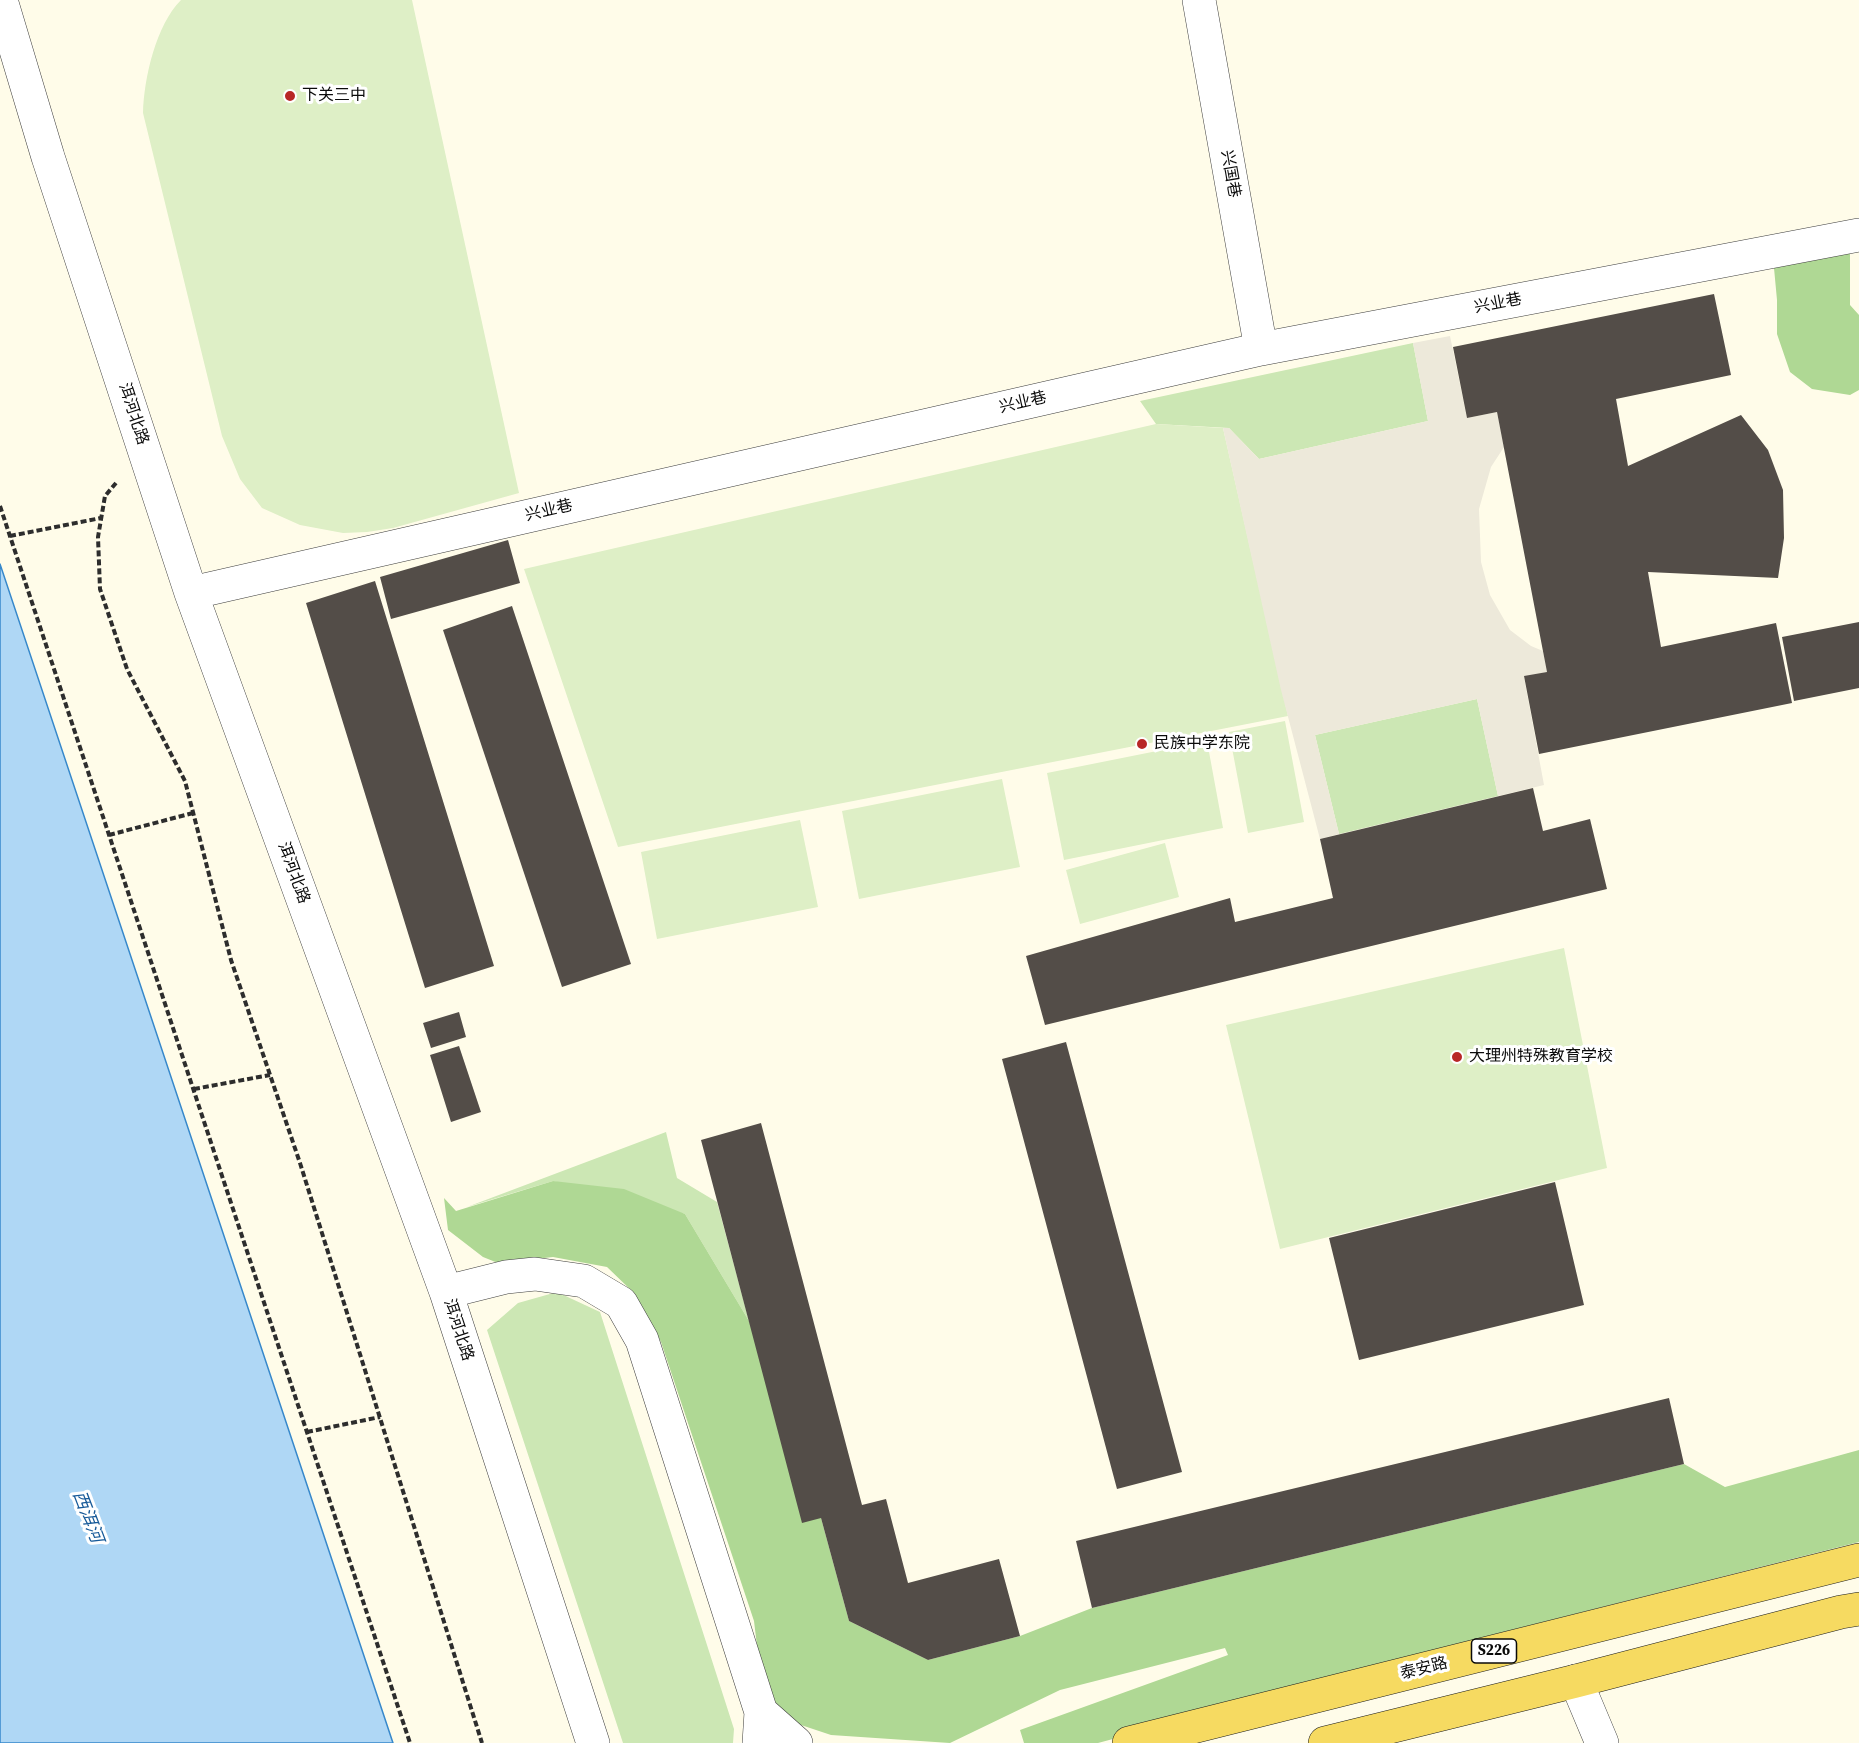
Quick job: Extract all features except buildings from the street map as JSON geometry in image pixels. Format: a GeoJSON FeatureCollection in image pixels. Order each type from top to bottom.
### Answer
{"type":"FeatureCollection","features":[{"type":"Feature","properties":{"kind":"main road","name":"泰安路"},"geometry":{"type":"LineString","coordinates":[[1129,1743],[1859,1560]]}},
{"type":"Feature","properties":{"kind":"main road"},"geometry":{"type":"LineString","coordinates":[[1326,1743],[1859,1609]]}},
{"type":"Feature","properties":{"kind":"street","name":"洱河北路"},"geometry":{"type":"LineString","coordinates":[[1,0],[48,157],[191,593],[446,1292],[593,1743]]}},
{"type":"Feature","properties":{"kind":"street","name":"兴国巷"},"geometry":{"type":"LineString","coordinates":[[1199,0],[1261,349]]}},
{"type":"Feature","properties":{"kind":"street","name":"兴业巷"},"geometry":{"type":"LineString","coordinates":[[191,593],[1261,349],[1859,236]]}},
{"type":"Feature","properties":{"kind":"street"},"geometry":{"type":"LineString","coordinates":[[446,1292],[506,1277],[535,1274],[584,1281],[621,1304],[642,1340],[760,1727],[796,1743]]}},
{"type":"Feature","properties":{"kind":"street"},"geometry":{"type":"LineString","coordinates":[[1576,1681],[1602,1743]]}},
{"type":"Feature","properties":{"kind":"path"},"geometry":{"type":"LineString","coordinates":[[145,451],[105,496],[98,537],[100,589],[127,669],[185,781],[231,960],[380,1417],[482,1743]]}},
{"type":"Feature","properties":{"kind":"path"},"geometry":{"type":"LineString","coordinates":[[0,506],[410,1743]]}},
{"type":"Feature","properties":{"kind":"path"},"geometry":{"type":"LineString","coordinates":[[10,536],[101,518]]}},
{"type":"Feature","properties":{"kind":"path"},"geometry":{"type":"LineString","coordinates":[[109,835],[193,813]]}},
{"type":"Feature","properties":{"kind":"path"},"geometry":{"type":"LineString","coordinates":[[194,1089],[270,1074]]}},
{"type":"Feature","properties":{"kind":"path"},"geometry":{"type":"LineString","coordinates":[[307,1432],[380,1417]]}},
{"type":"Feature","properties":{"kind":"green space"},"geometry":{"type":"Polygon","coordinates":[[[181,0],[412,0],[519,493],[393,528],[343,533],[300,525],[262,508],[240,479],[222,436],[143,113],[149,68],[158,38],[172,11],[181,0]]]}},
{"type":"Feature","properties":{"kind":"green space"},"geometry":{"type":"Polygon","coordinates":[[[1850,251],[1850,305],[1859,315],[1859,390],[1850,395],[1812,389],[1790,372],[1777,334],[1774,268],[1850,251]]]}},
{"type":"Feature","properties":{"kind":"green space"},"geometry":{"type":"Polygon","coordinates":[[[1413,343],[1428,421],[1259,459],[1229,428],[1156,424],[1140,401],[1413,343]]]}},
{"type":"Feature","properties":{"kind":"green space"},"geometry":{"type":"Polygon","coordinates":[[[1156,424],[1223,428],[1288,716],[618,847],[524,569],[1156,424]]]}},
{"type":"Feature","properties":{"kind":"green space"},"geometry":{"type":"Polygon","coordinates":[[[1477,699],[1498,796],[1339,834],[1315,735],[1477,699]]]}},
{"type":"Feature","properties":{"kind":"green space"},"geometry":{"type":"Polygon","coordinates":[[[1285,721],[1304,822],[1248,833],[1229,732],[1285,721]]]}},
{"type":"Feature","properties":{"kind":"green space"},"geometry":{"type":"Polygon","coordinates":[[[1207,741],[1223,828],[1064,860],[1047,773],[1207,741]]]}},
{"type":"Feature","properties":{"kind":"green space"},"geometry":{"type":"Polygon","coordinates":[[[1002,779],[1020,867],[859,899],[842,811],[1002,779]]]}},
{"type":"Feature","properties":{"kind":"green space"},"geometry":{"type":"Polygon","coordinates":[[[800,820],[818,907],[657,939],[641,852],[800,820]]]}},
{"type":"Feature","properties":{"kind":"green space"},"geometry":{"type":"Polygon","coordinates":[[[1165,843],[1179,897],[1080,924],[1066,870],[1165,843]]]}},
{"type":"Feature","properties":{"kind":"green space"},"geometry":{"type":"Polygon","coordinates":[[[1564,948],[1607,1168],[1280,1249],[1226,1025],[1564,948]]]}},
{"type":"Feature","properties":{"kind":"green space"},"geometry":{"type":"Polygon","coordinates":[[[666,1132],[677,1178],[717,1202],[749,1321],[685,1214],[553,1181],[467,1207],[666,1132]]]}},
{"type":"Feature","properties":{"kind":"green space"},"geometry":{"type":"Polygon","coordinates":[[[553,1181],[624,1189],[685,1214],[749,1321],[821,1518],[849,1621],[928,1660],[1020,1636],[1092,1608],[1684,1464],[1725,1487],[1859,1450],[1859,1542],[1322,1678],[1228,1708],[1098,1743],[1024,1743],[1020,1730],[1228,1655],[1225,1648],[1060,1690],[950,1743],[831,1735],[786,1720],[769,1691],[758,1654],[754,1621],[661,1342],[635,1294],[607,1267],[553,1257],[498,1263],[483,1257],[448,1230],[444,1198],[456,1211],[553,1181]]]}},
{"type":"Feature","properties":{"kind":"green space"},"geometry":{"type":"Polygon","coordinates":[[[557,1292],[600,1312],[734,1729],[733,1743],[623,1743],[487,1330],[518,1303],[557,1292]]]}},
{"type":"Feature","properties":{"kind":"shaded area"},"geometry":{"type":"Polygon","coordinates":[[[1450,336],[1467,418],[1497,412],[1504,447],[1491,467],[1479,509],[1481,562],[1490,595],[1510,630],[1531,646],[1543,651],[1547,672],[1524,677],[1544,785],[1498,796],[1477,699],[1315,735],[1339,834],[1320,839],[1281,690],[1223,428],[1229,428],[1259,459],[1428,421],[1413,343],[1450,336]]]}},
{"type":"Feature","properties":{"kind":"water","name":"西洱河"},"geometry":{"type":"Polygon","coordinates":[[[0,564],[393,1743],[0,1743],[0,564]]]}},
{"type":"Feature","properties":{"kind":"place","name":"下关三中"},"geometry":{"type":"Point","coordinates":[290,96]}},
{"type":"Feature","properties":{"kind":"place","name":"民族中学东院"},"geometry":{"type":"Point","coordinates":[1142,744]}},
{"type":"Feature","properties":{"kind":"place","name":"大理州特殊教育学校"},"geometry":{"type":"Point","coordinates":[1457,1057]}}]}
